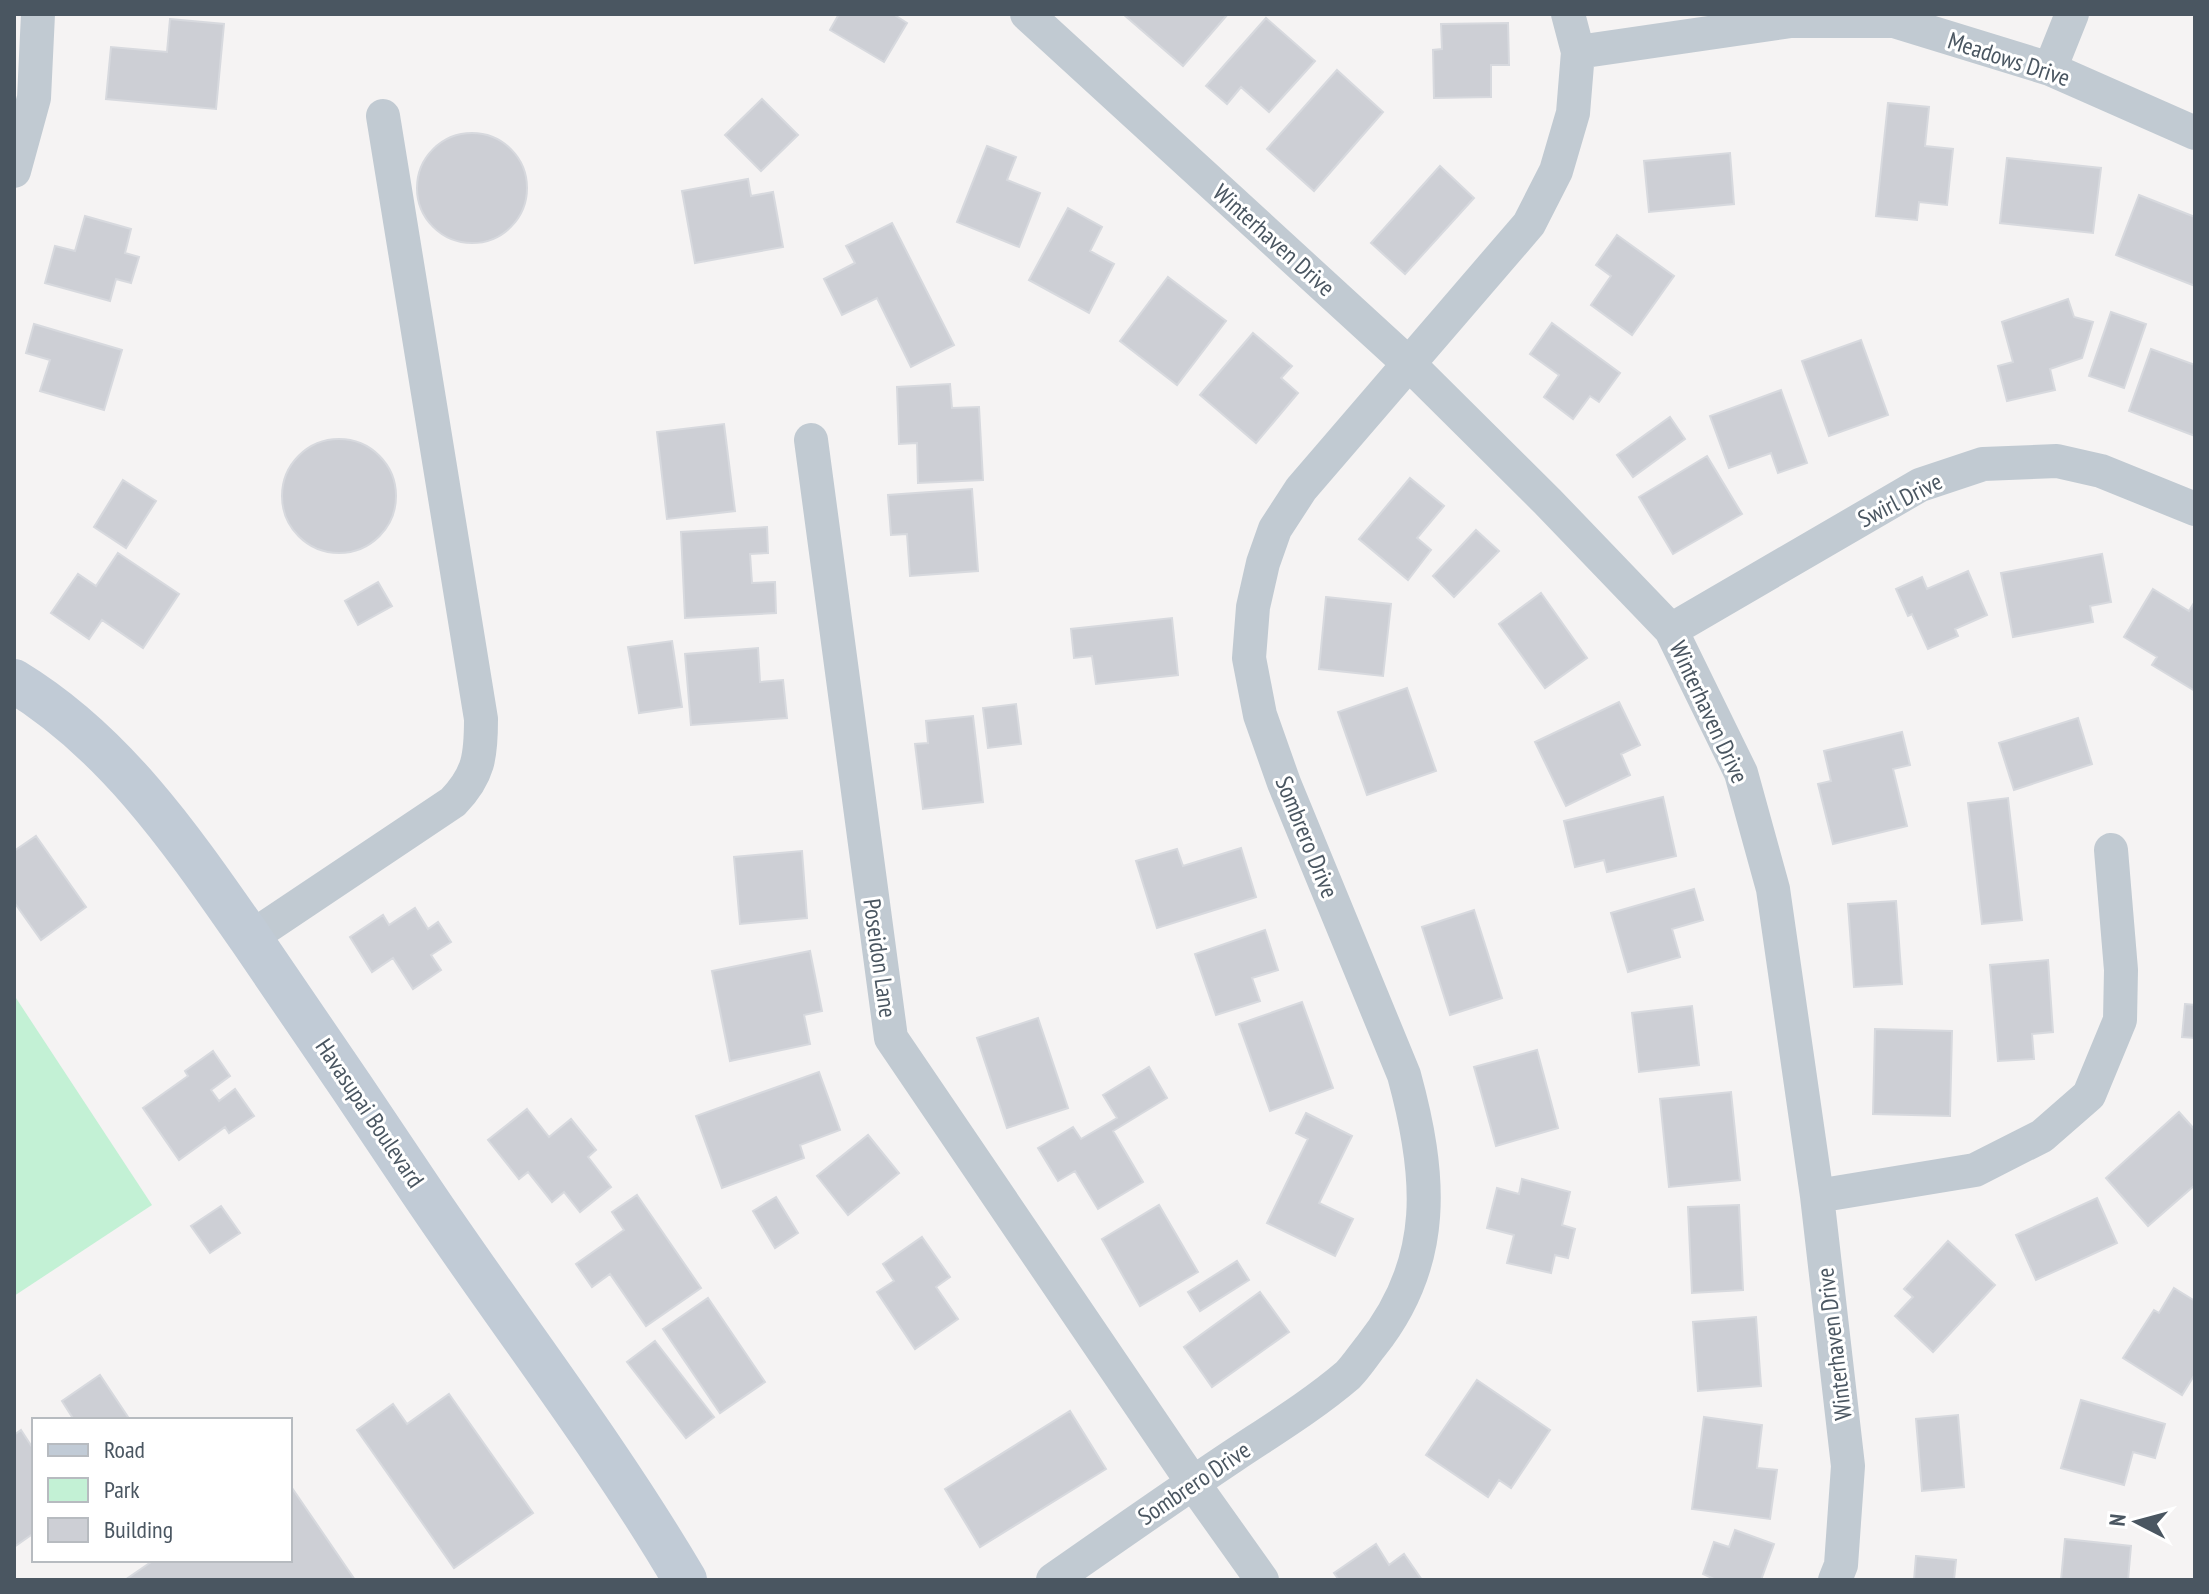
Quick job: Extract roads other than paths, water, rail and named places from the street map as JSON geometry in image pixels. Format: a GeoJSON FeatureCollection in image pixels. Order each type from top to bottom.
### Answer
{"type":"FeatureCollection","features":[{"type":"Feature","properties":{"kind":"street"},"geometry":{"type":"LineString","coordinates":[[14,171],[34,98],[38,14]]}},
{"type":"Feature","properties":{"kind":"street","name":"Winterhaven Drive"},"geometry":{"type":"LineString","coordinates":[[1027,14],[1408,363],[1671,630],[1741,773],[1773,889],[1817,1196],[1848,1466],[1841,1565],[1835,1580]]}},
{"type":"Feature","properties":{"kind":"street","name":"Sombrero Drive"},"geometry":{"type":"LineString","coordinates":[[1053,1580],[1349,1374],[1386,1328],[1417,1259],[1425,1199],[1416,1120],[1404,1075],[1284,783],[1260,715],[1249,658],[1253,607],[1275,529],[1301,489],[1529,224],[1556,171],[1573,113],[1578,52],[1568,14]]}},
{"type":"Feature","properties":{"kind":"street"},"geometry":{"type":"LineString","coordinates":[[2050,69],[2072,14]]}},
{"type":"Feature","properties":{"kind":"street","name":"Meadows Drive"},"geometry":{"type":"LineString","coordinates":[[1578,52],[1791,21],[1894,21],[2050,69],[2195,133]]}},
{"type":"Feature","properties":{"kind":"street"},"geometry":{"type":"LineString","coordinates":[[250,938],[453,802],[478,768],[481,719],[383,116]]}},
{"type":"Feature","properties":{"kind":"street","name":"Poseidon Lane"},"geometry":{"type":"LineString","coordinates":[[811,440],[891,1038],[1262,1580]]}},
{"type":"Feature","properties":{"kind":"street","name":"Swirl Drive"},"geometry":{"type":"LineString","coordinates":[[1671,630],[1920,485],[1983,464],[2057,461],[2101,471],[2195,509]]}},
{"type":"Feature","properties":{"kind":"street","name":"Havasupai Boulevard"},"geometry":{"type":"LineString","coordinates":[[14,681],[64,717],[136,783],[195,858],[647,1516],[685,1580]]}},
{"type":"Feature","properties":{"kind":"street"},"geometry":{"type":"LineString","coordinates":[[1817,1196],[1975,1170],[2042,1136],[2089,1095],[2120,1020],[2121,970],[2111,850]]}}]}
